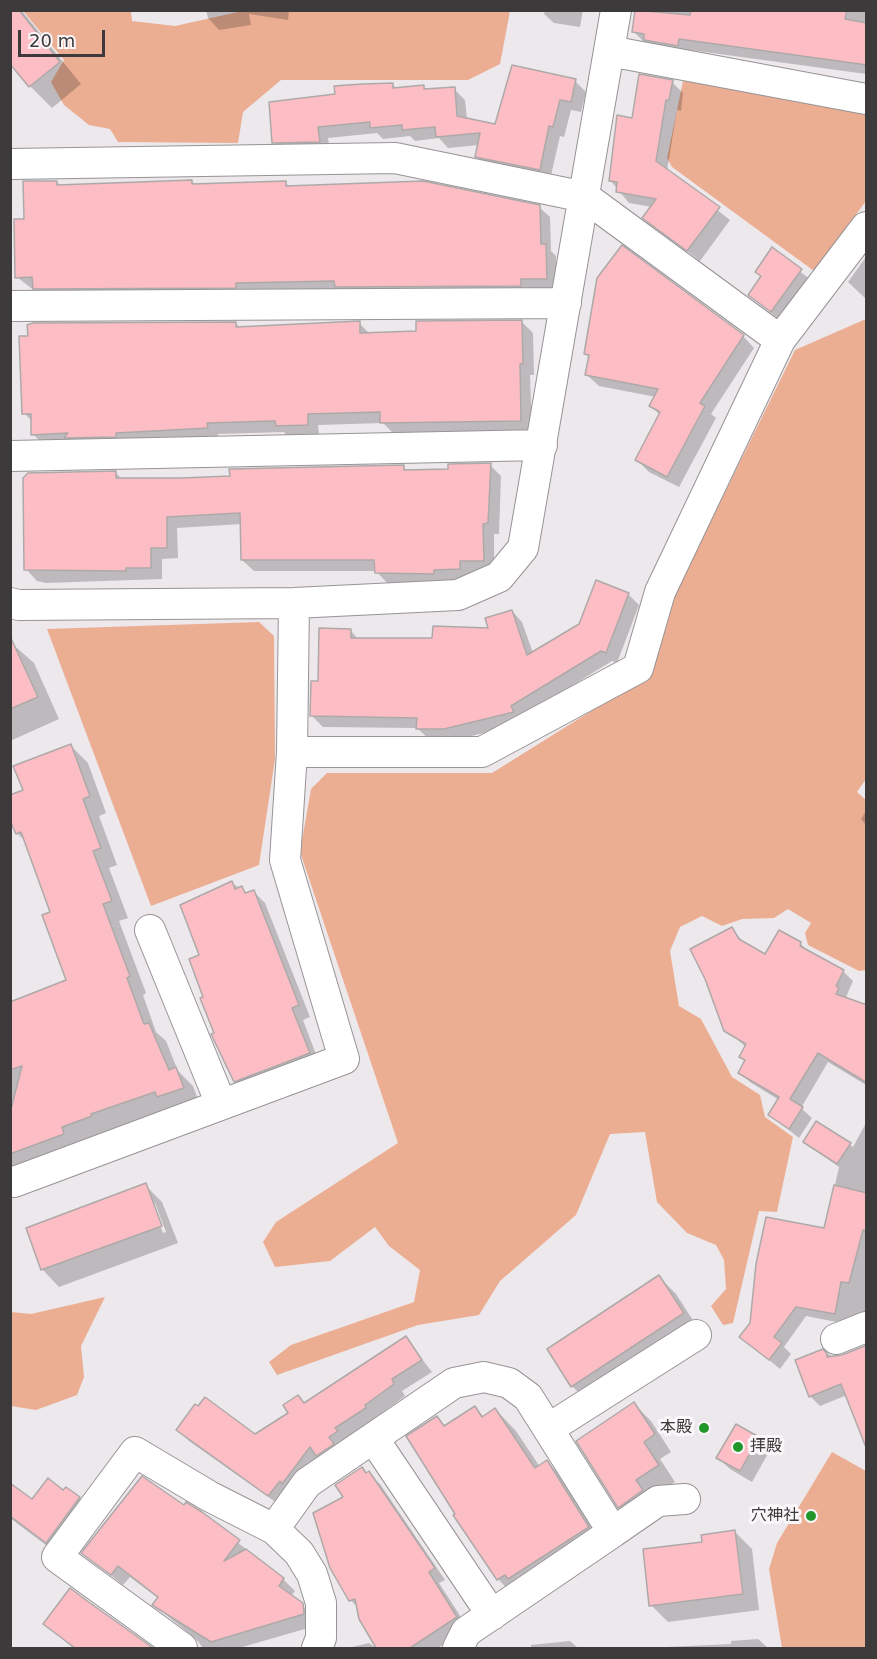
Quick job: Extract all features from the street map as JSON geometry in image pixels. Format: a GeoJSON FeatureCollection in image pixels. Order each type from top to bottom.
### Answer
{"type":"FeatureCollection","features":[{"type":"Feature","properties":{"kind":"street"},"geometry":{"type":"LineString","coordinates":[[10,603],[19,605],[294,603],[458,595],[499,577],[523,549],[585,197],[615,10]]}},
{"type":"Feature","properties":{"kind":"street"},"geometry":{"type":"LineString","coordinates":[[609,51],[867,99]]}},
{"type":"Feature","properties":{"kind":"street"},"geometry":{"type":"LineString","coordinates":[[10,164],[395,158],[585,197],[780,340]]}},
{"type":"Feature","properties":{"kind":"street"},"geometry":{"type":"LineString","coordinates":[[292,752],[482,752],[638,668],[660,592],[780,340],[867,227]]}},
{"type":"Feature","properties":{"kind":"street"},"geometry":{"type":"LineString","coordinates":[[10,306],[566,303]]}},
{"type":"Feature","properties":{"kind":"street"},"geometry":{"type":"LineString","coordinates":[[10,456],[542,445]]}},
{"type":"Feature","properties":{"kind":"street"},"geometry":{"type":"LineString","coordinates":[[10,1181],[14,1182],[344,1059],[285,860],[292,752],[294,603]]}},
{"type":"Feature","properties":{"kind":"street"},"geometry":{"type":"LineString","coordinates":[[150,930],[221,1104]]}},
{"type":"Feature","properties":{"kind":"street"},"geometry":{"type":"LineString","coordinates":[[836,1339],[867,1327]]}},
{"type":"Feature","properties":{"kind":"street"},"geometry":{"type":"LineString","coordinates":[[548,1429],[696,1335]]}},
{"type":"Feature","properties":{"kind":"street"},"geometry":{"type":"LineString","coordinates":[[274,1529],[308,1483],[454,1383],[484,1377],[509,1383],[528,1397],[613,1532]]}},
{"type":"Feature","properties":{"kind":"street"},"geometry":{"type":"LineString","coordinates":[[373,1438],[492,1615]]}},
{"type":"Feature","properties":{"kind":"street"},"geometry":{"type":"LineString","coordinates":[[182,1648],[57,1557],[135,1452],[209,1496],[274,1529],[299,1553],[312,1575],[321,1603],[321,1638],[317,1648]]}},
{"type":"Feature","properties":{"kind":"street"},"geometry":{"type":"LineString","coordinates":[[458,1648],[466,1632],[658,1501],[685,1499]]}},
{"type":"Feature","properties":{"kind":"shaded area"},"geometry":{"type":"Polygon","coordinates":[[[247,10],[510,11],[500,64],[468,80],[281,80],[243,112],[238,143],[118,142],[110,129],[89,125],[64,105],[51,82],[64,60],[23,11],[131,11],[132,21],[175,26],[247,10]]]}},
{"type":"Feature","properties":{"kind":"shaded area"},"geometry":{"type":"Polygon","coordinates":[[[683,81],[866,110],[866,201],[814,271],[672,167],[667,158],[683,81]]]}},
{"type":"Feature","properties":{"kind":"shaded area"},"geometry":{"type":"Polygon","coordinates":[[[866,319],[866,779],[857,792],[866,800],[866,970],[859,971],[808,945],[805,933],[811,923],[788,909],[774,918],[742,919],[722,926],[702,916],[680,927],[670,951],[679,1006],[701,1019],[732,1077],[760,1095],[765,1117],[793,1137],[777,1212],[759,1211],[733,1323],[723,1325],[711,1306],[726,1289],[724,1260],[716,1245],[687,1233],[657,1202],[645,1132],[610,1134],[576,1215],[500,1281],[479,1315],[418,1325],[277,1375],[269,1362],[291,1345],[414,1302],[420,1270],[389,1246],[375,1227],[330,1261],[275,1267],[263,1242],[276,1222],[398,1143],[300,852],[311,789],[327,773],[492,773],[649,675],[674,596],[795,350],[866,319]]]}},
{"type":"Feature","properties":{"kind":"shaded area"},"geometry":{"type":"Polygon","coordinates":[[[259,622],[274,636],[275,759],[259,865],[151,906],[47,629],[259,622]]]}},
{"type":"Feature","properties":{"kind":"shaded area"},"geometry":{"type":"Polygon","coordinates":[[[105,1297],[81,1346],[84,1377],[77,1395],[36,1410],[11,1406],[11,1312],[31,1314],[105,1297]]]}},
{"type":"Feature","properties":{"kind":"shaded area"},"geometry":{"type":"Polygon","coordinates":[[[832,1452],[866,1471],[866,1648],[782,1648],[769,1569],[777,1543],[832,1452]]]}},
{"type":"Feature","properties":{"kind":"building"},"geometry":{"type":"Polygon","coordinates":[[[10,10],[19,10],[60,62],[29,87],[10,64],[10,10]]]}},
{"type":"Feature","properties":{"kind":"building"},"geometry":{"type":"Polygon","coordinates":[[[635,10],[690,15],[691,10],[847,10],[845,19],[867,23],[867,65],[679,39],[678,46],[644,40],[644,34],[632,32],[635,10]]]}},
{"type":"Feature","properties":{"kind":"building"},"geometry":{"type":"Polygon","coordinates":[[[512,65],[576,79],[571,102],[560,100],[553,127],[549,126],[540,170],[475,157],[480,133],[436,137],[435,127],[402,130],[402,125],[370,128],[370,122],[318,127],[320,142],[272,143],[269,102],[335,94],[334,86],[393,83],[393,88],[424,85],[424,89],[455,87],[457,116],[495,124],[512,65]]]}},
{"type":"Feature","properties":{"kind":"building"},"geometry":{"type":"Polygon","coordinates":[[[639,74],[673,80],[669,100],[666,100],[656,161],[720,207],[687,251],[642,218],[656,199],[616,192],[617,182],[609,181],[617,115],[632,118],[639,74]]]}},
{"type":"Feature","properties":{"kind":"building"},"geometry":{"type":"Polygon","coordinates":[[[192,180],[192,184],[286,181],[286,186],[423,181],[540,205],[541,244],[546,244],[547,279],[521,279],[521,286],[335,287],[334,281],[236,283],[236,288],[33,289],[32,277],[15,278],[14,219],[24,219],[23,181],[57,181],[57,185],[192,180]]]}},
{"type":"Feature","properties":{"kind":"building"},"geometry":{"type":"Polygon","coordinates":[[[622,245],[744,335],[700,403],[705,406],[667,477],[635,460],[660,412],[649,406],[658,389],[585,375],[589,355],[584,354],[597,278],[622,245]]]}},
{"type":"Feature","properties":{"kind":"building"},"geometry":{"type":"Polygon","coordinates":[[[772,247],[802,269],[771,312],[748,295],[761,276],[755,272],[772,247]]]}},
{"type":"Feature","properties":{"kind":"building"},"geometry":{"type":"Polygon","coordinates":[[[522,320],[521,421],[380,423],[380,412],[308,414],[308,425],[276,426],[275,421],[207,423],[208,428],[116,433],[116,437],[64,438],[68,433],[31,435],[31,414],[22,414],[19,336],[28,336],[27,325],[33,323],[236,322],[236,327],[360,321],[360,333],[416,331],[416,321],[522,320]]]}},
{"type":"Feature","properties":{"kind":"building"},"geometry":{"type":"Polygon","coordinates":[[[491,463],[488,523],[483,524],[484,561],[460,561],[460,569],[434,570],[434,574],[375,573],[374,560],[241,560],[240,513],[167,517],[167,548],[151,548],[151,568],[126,568],[126,571],[24,570],[23,478],[28,473],[116,471],[116,478],[181,478],[230,476],[229,469],[404,465],[404,470],[448,469],[448,464],[491,463]]]}},
{"type":"Feature","properties":{"kind":"building"},"geometry":{"type":"Polygon","coordinates":[[[596,580],[629,593],[606,653],[601,651],[511,706],[514,712],[444,729],[416,729],[417,718],[310,716],[311,681],[318,681],[319,628],[351,629],[351,638],[432,638],[433,626],[488,628],[485,618],[512,610],[527,655],[579,624],[596,580]]]}},
{"type":"Feature","properties":{"kind":"building"},"geometry":{"type":"Polygon","coordinates":[[[10,636],[38,697],[10,709],[10,636]]]}},
{"type":"Feature","properties":{"kind":"building"},"geometry":{"type":"Polygon","coordinates":[[[71,744],[90,796],[83,799],[101,848],[93,851],[112,901],[103,904],[130,976],[127,978],[144,1024],[149,1023],[169,1070],[176,1067],[184,1088],[157,1097],[155,1092],[91,1114],[92,1116],[62,1127],[64,1134],[10,1154],[10,1113],[22,1066],[10,1070],[10,1002],[66,980],[42,915],[50,912],[21,832],[16,834],[10,821],[10,795],[23,790],[13,766],[71,744]]]}},
{"type":"Feature","properties":{"kind":"building"},"geometry":{"type":"Polygon","coordinates":[[[232,881],[235,889],[242,886],[245,893],[254,890],[299,1005],[292,1008],[310,1053],[234,1082],[211,1034],[214,1033],[200,998],[203,997],[189,959],[199,955],[180,905],[232,881]]]}},
{"type":"Feature","properties":{"kind":"building"},"geometry":{"type":"Polygon","coordinates":[[[732,927],[739,939],[765,954],[779,930],[801,942],[800,946],[844,970],[836,986],[839,988],[836,994],[867,1005],[867,1083],[818,1053],[790,1099],[803,1107],[789,1129],[768,1115],[779,1097],[738,1073],[745,1060],[739,1057],[746,1044],[724,1031],[705,979],[690,949],[732,927]]]}},
{"type":"Feature","properties":{"kind":"building"},"geometry":{"type":"Polygon","coordinates":[[[816,1121],[851,1143],[837,1164],[803,1142],[816,1121]]]}},
{"type":"Feature","properties":{"kind":"building"},"geometry":{"type":"Polygon","coordinates":[[[146,1183],[162,1226],[41,1270],[26,1228],[146,1183]]]}},
{"type":"Feature","properties":{"kind":"building"},"geometry":{"type":"Polygon","coordinates":[[[834,1185],[867,1193],[867,1231],[863,1230],[849,1283],[841,1282],[835,1314],[796,1307],[774,1337],[782,1343],[769,1360],[739,1337],[750,1323],[756,1264],[766,1217],[824,1228],[834,1185]]]}},
{"type":"Feature","properties":{"kind":"building"},"geometry":{"type":"Polygon","coordinates":[[[659,1275],[684,1313],[571,1387],[547,1349],[659,1275]]]}},
{"type":"Feature","properties":{"kind":"building"},"geometry":{"type":"Polygon","coordinates":[[[406,1336],[422,1360],[392,1379],[394,1384],[365,1405],[366,1408],[335,1428],[338,1431],[329,1437],[334,1444],[316,1456],[310,1447],[282,1484],[280,1481],[268,1496],[176,1430],[195,1404],[198,1406],[205,1397],[255,1434],[288,1413],[283,1405],[298,1395],[304,1403],[406,1336]]]}},
{"type":"Feature","properties":{"kind":"building"},"geometry":{"type":"Polygon","coordinates":[[[867,1345],[867,1445],[865,1445],[841,1384],[809,1397],[795,1360],[823,1349],[827,1357],[842,1355],[867,1345]]]}},
{"type":"Feature","properties":{"kind":"building"},"geometry":{"type":"Polygon","coordinates":[[[634,1402],[655,1434],[644,1442],[659,1465],[636,1480],[643,1490],[618,1508],[576,1441],[634,1402]]]}},
{"type":"Feature","properties":{"kind":"building"},"geometry":{"type":"Polygon","coordinates":[[[475,1406],[482,1417],[495,1408],[535,1468],[547,1460],[589,1527],[508,1579],[505,1575],[497,1580],[453,1515],[455,1514],[406,1436],[437,1416],[444,1426],[475,1406]]]}},
{"type":"Feature","properties":{"kind":"building","name":"拝殿"},"geometry":{"type":"Polygon","coordinates":[[[736,1424],[759,1437],[740,1471],[716,1458],[736,1424]]]}},
{"type":"Feature","properties":{"kind":"building"},"geometry":{"type":"Polygon","coordinates":[[[362,1467],[366,1473],[369,1471],[435,1568],[429,1572],[457,1617],[410,1648],[376,1648],[359,1619],[355,1599],[349,1601],[330,1568],[313,1513],[343,1497],[335,1485],[362,1467]]]}},
{"type":"Feature","properties":{"kind":"building"},"geometry":{"type":"Polygon","coordinates":[[[142,1476],[184,1505],[186,1502],[202,1512],[240,1540],[224,1561],[246,1549],[284,1578],[279,1586],[303,1603],[304,1614],[211,1642],[152,1605],[158,1597],[118,1566],[111,1575],[81,1553],[142,1476]]]}},
{"type":"Feature","properties":{"kind":"building"},"geometry":{"type":"Polygon","coordinates":[[[48,1478],[63,1490],[66,1487],[80,1497],[46,1543],[10,1516],[10,1483],[32,1499],[48,1478]]]}},
{"type":"Feature","properties":{"kind":"building"},"geometry":{"type":"Polygon","coordinates":[[[735,1530],[743,1594],[649,1606],[643,1549],[702,1542],[701,1535],[735,1530]]]}},
{"type":"Feature","properties":{"kind":"building"},"geometry":{"type":"Polygon","coordinates":[[[70,1588],[153,1648],[75,1648],[43,1624],[70,1588]]]}},
{"type":"Feature","properties":{"kind":"place","name":"本殿"},"geometry":{"type":"Point","coordinates":[704,1428]}},
{"type":"Feature","properties":{"kind":"place","name":"拝殿"},"geometry":{"type":"Point","coordinates":[738,1447]}},
{"type":"Feature","properties":{"kind":"place","name":"穴神社"},"geometry":{"type":"Point","coordinates":[811,1516]}}]}
